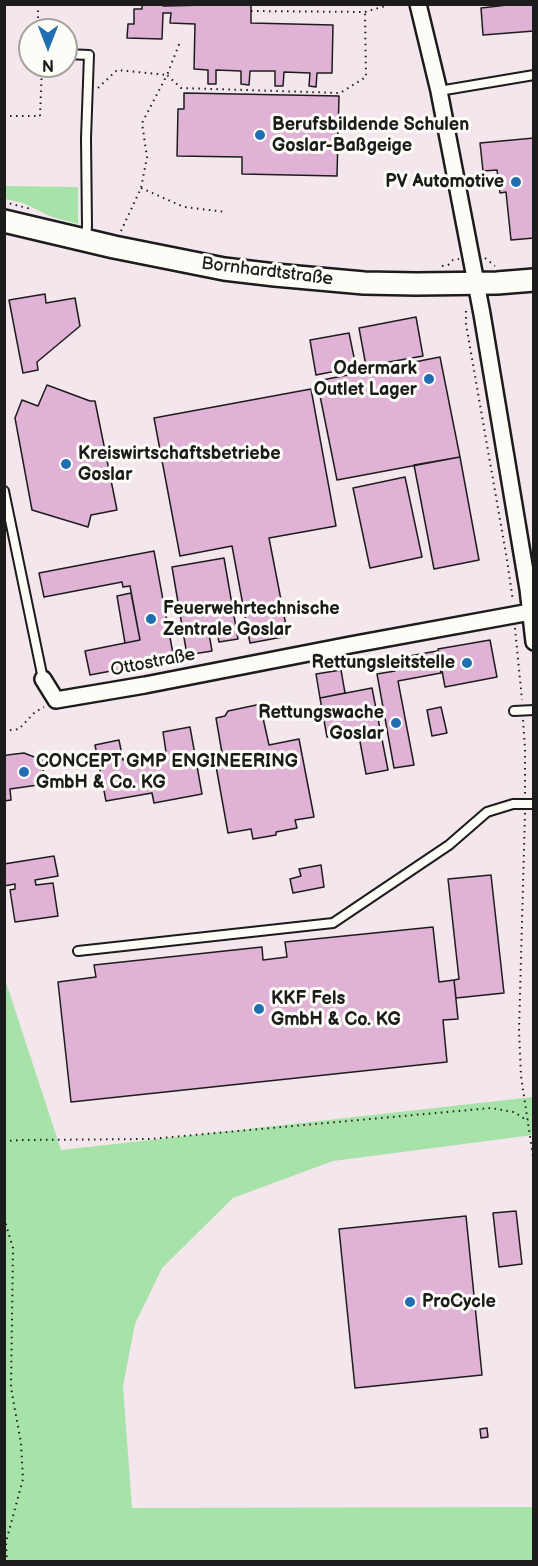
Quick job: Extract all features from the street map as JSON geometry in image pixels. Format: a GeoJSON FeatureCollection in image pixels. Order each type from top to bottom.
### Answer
{"type":"FeatureCollection","features":[{"type":"Feature","properties":{"kind":"street"},"geometry":{"type":"LineString","coordinates":[[418,4],[457,175],[528,589],[534,642]]}},
{"type":"Feature","properties":{"kind":"street","name":"Bornhardtstraße"},"geometry":{"type":"LineString","coordinates":[[4,221],[114,247],[224,269],[274,275],[364,283],[476,283],[534,280]]}},
{"type":"Feature","properties":{"kind":"street","name":"Ottostraße"},"geometry":{"type":"LineString","coordinates":[[56,700],[530,612]]}},
{"type":"Feature","properties":{"kind":"street"},"geometry":{"type":"LineString","coordinates":[[43,679],[56,700]]}},
{"type":"Feature","properties":{"kind":"lane"},"geometry":{"type":"LineString","coordinates":[[78,55],[89,55],[86,240]]}},
{"type":"Feature","properties":{"kind":"lane"},"geometry":{"type":"LineString","coordinates":[[439,91],[534,75]]}},
{"type":"Feature","properties":{"kind":"lane"},"geometry":{"type":"LineString","coordinates":[[4,490],[43,679]]}},
{"type":"Feature","properties":{"kind":"lane"},"geometry":{"type":"LineString","coordinates":[[518,711],[534,710]]}},
{"type":"Feature","properties":{"kind":"lane"},"geometry":{"type":"LineString","coordinates":[[78,951],[333,923],[449,845],[487,812],[513,804],[530,804]]}},
{"type":"Feature","properties":{"kind":"path"},"geometry":{"type":"LineString","coordinates":[[251,11],[365,12],[392,4]]}},
{"type":"Feature","properties":{"kind":"path"},"geometry":{"type":"LineString","coordinates":[[88,99],[117,70],[167,75],[181,88],[340,93],[366,77],[365,12]]}},
{"type":"Feature","properties":{"kind":"path"},"geometry":{"type":"LineString","coordinates":[[114,247],[141,188],[147,157],[142,123],[167,75],[180,42]]}},
{"type":"Feature","properties":{"kind":"path"},"geometry":{"type":"LineString","coordinates":[[4,116],[40,116],[42,78]]}},
{"type":"Feature","properties":{"kind":"path"},"geometry":{"type":"LineString","coordinates":[[141,188],[184,207],[226,212]]}},
{"type":"Feature","properties":{"kind":"path"},"geometry":{"type":"LineString","coordinates":[[4,202],[37,212]]}},
{"type":"Feature","properties":{"kind":"path"},"geometry":{"type":"LineString","coordinates":[[442,266],[448,265],[453,260],[483,257],[495,266]]}},
{"type":"Feature","properties":{"kind":"path"},"geometry":{"type":"LineString","coordinates":[[466,305],[466,324],[507,560],[514,614],[518,711],[525,749],[530,804],[519,1031],[521,1076],[534,1163]]}},
{"type":"Feature","properties":{"kind":"path"},"geometry":{"type":"LineString","coordinates":[[4,731],[19,729],[35,712],[56,700]]}},
{"type":"Feature","properties":{"kind":"path"},"geometry":{"type":"LineString","coordinates":[[4,1141],[150,1139],[491,1108],[514,1112],[529,1121]]}},
{"type":"Feature","properties":{"kind":"path"},"geometry":{"type":"LineString","coordinates":[[4,1218],[13,1248],[11,1388],[21,1443],[23,1479],[6,1542],[7,1562]]}},
{"type":"Feature","properties":{"kind":"green space"},"geometry":{"type":"Polygon","coordinates":[[[5,186],[78,187],[78,224],[52,217],[23,203],[5,199],[5,186]]]}},
{"type":"Feature","properties":{"kind":"green space"},"geometry":{"type":"Polygon","coordinates":[[[4,976],[61,1150],[533,1097],[533,1135],[333,1161],[233,1198],[162,1268],[135,1324],[123,1386],[132,1508],[533,1507],[533,1561],[5,1561],[4,976]]]}},
{"type":"Feature","properties":{"kind":"building"},"geometry":{"type":"Polygon","coordinates":[[[142,4],[163,4],[163,6],[251,4],[251,23],[333,25],[332,73],[317,73],[316,87],[309,86],[310,73],[284,72],[283,86],[275,86],[275,71],[250,71],[249,85],[241,84],[241,71],[216,70],[216,84],[208,84],[208,70],[194,69],[195,24],[170,23],[171,13],[163,13],[162,39],[127,38],[128,24],[134,24],[134,9],[142,9],[142,4]]]}},
{"type":"Feature","properties":{"kind":"building"},"geometry":{"type":"Polygon","coordinates":[[[534,4],[534,31],[483,35],[481,8],[534,4]]]}},
{"type":"Feature","properties":{"kind":"building"},"geometry":{"type":"Polygon","coordinates":[[[184,93],[339,96],[337,176],[242,174],[242,157],[177,156],[178,109],[184,109],[184,93]]]}},
{"type":"Feature","properties":{"kind":"building","name":"PV Automotive"},"geometry":{"type":"Polygon","coordinates":[[[534,138],[534,238],[511,240],[506,192],[500,193],[497,170],[483,171],[480,143],[534,138]]]}},
{"type":"Feature","properties":{"kind":"building"},"geometry":{"type":"Polygon","coordinates":[[[45,294],[46,303],[75,298],[80,326],[37,362],[38,370],[23,373],[9,300],[45,294]]]}},
{"type":"Feature","properties":{"kind":"building"},"geometry":{"type":"Polygon","coordinates":[[[416,317],[423,356],[366,366],[359,328],[416,317]]]}},
{"type":"Feature","properties":{"kind":"building"},"geometry":{"type":"Polygon","coordinates":[[[349,333],[356,367],[316,375],[310,340],[349,333]]]}},
{"type":"Feature","properties":{"kind":"building"},"geometry":{"type":"Polygon","coordinates":[[[440,357],[460,457],[337,480],[317,381],[440,357]]]}},
{"type":"Feature","properties":{"kind":"building","name":"Kreiswirtschaftsbetriebe Goslar"},"geometry":{"type":"Polygon","coordinates":[[[47,385],[95,401],[117,510],[91,515],[88,527],[32,510],[15,418],[22,400],[38,406],[47,385]]]}},
{"type":"Feature","properties":{"kind":"building"},"geometry":{"type":"Polygon","coordinates":[[[311,389],[336,526],[269,538],[288,636],[250,643],[232,546],[180,556],[154,418],[311,389]]]}},
{"type":"Feature","properties":{"kind":"building"},"geometry":{"type":"Polygon","coordinates":[[[460,457],[479,560],[434,569],[414,465],[460,457]]]}},
{"type":"Feature","properties":{"kind":"building"},"geometry":{"type":"Polygon","coordinates":[[[405,477],[422,557],[370,568],[353,488],[405,477]]]}},
{"type":"Feature","properties":{"kind":"building","name":"Feuerwehrtechnische Zentrale Goslar"},"geometry":{"type":"Polygon","coordinates":[[[154,551],[174,659],[90,675],[85,651],[140,640],[130,586],[123,587],[122,582],[44,597],[39,573],[154,551]]]}},
{"type":"Feature","properties":{"kind":"building"},"geometry":{"type":"Polygon","coordinates":[[[224,558],[238,639],[219,642],[216,627],[208,628],[212,651],[187,655],[172,567],[224,558]]]}},
{"type":"Feature","properties":{"kind":"building"},"geometry":{"type":"Polygon","coordinates":[[[131,593],[140,640],[125,643],[117,596],[131,593]]]}},
{"type":"Feature","properties":{"kind":"building","name":"Rettungsleitstelle"},"geometry":{"type":"Polygon","coordinates":[[[490,640],[497,677],[445,687],[438,649],[490,640]]]}},
{"type":"Feature","properties":{"kind":"building","name":"Rettungswache Goslar"},"geometry":{"type":"Polygon","coordinates":[[[437,651],[441,673],[398,681],[414,765],[394,768],[377,674],[395,671],[393,659],[437,651]]]}},
{"type":"Feature","properties":{"kind":"building"},"geometry":{"type":"Polygon","coordinates":[[[341,670],[345,693],[320,698],[316,674],[341,670]]]}},
{"type":"Feature","properties":{"kind":"building"},"geometry":{"type":"Polygon","coordinates":[[[372,688],[388,770],[366,774],[358,731],[327,737],[320,698],[372,688]]]}},
{"type":"Feature","properties":{"kind":"building"},"geometry":{"type":"Polygon","coordinates":[[[261,704],[264,706],[266,715],[263,718],[269,745],[299,739],[314,817],[295,820],[297,828],[253,839],[251,829],[228,833],[214,755],[222,753],[216,718],[225,716],[228,711],[261,704]]]}},
{"type":"Feature","properties":{"kind":"building"},"geometry":{"type":"Polygon","coordinates":[[[441,707],[447,733],[432,736],[427,710],[441,707]]]}},
{"type":"Feature","properties":{"kind":"building"},"geometry":{"type":"Polygon","coordinates":[[[190,727],[202,794],[154,803],[152,793],[106,801],[95,745],[119,740],[123,760],[166,752],[163,732],[190,727]]]}},
{"type":"Feature","properties":{"kind":"building","name":"CONCEPT GMP ENGINEERING GmbH & Co. KG"},"geometry":{"type":"Polygon","coordinates":[[[24,753],[42,760],[45,784],[10,789],[11,800],[4,801],[4,757],[24,753]]]}},
{"type":"Feature","properties":{"kind":"building"},"geometry":{"type":"Polygon","coordinates":[[[54,856],[58,876],[35,880],[36,885],[53,883],[58,916],[15,922],[10,890],[15,889],[15,884],[4,886],[4,864],[54,856]]]}},
{"type":"Feature","properties":{"kind":"building"},"geometry":{"type":"Polygon","coordinates":[[[321,865],[324,887],[293,893],[290,879],[301,876],[299,869],[321,865]]]}},
{"type":"Feature","properties":{"kind":"building"},"geometry":{"type":"Polygon","coordinates":[[[491,875],[504,993],[456,998],[454,980],[459,979],[448,879],[491,875]]]}},
{"type":"Feature","properties":{"kind":"building","name":"KKF Fels GmbH & Co. KG"},"geometry":{"type":"Polygon","coordinates":[[[433,927],[439,982],[454,980],[458,1019],[443,1020],[447,1062],[71,1102],[58,982],[96,977],[94,965],[262,947],[263,960],[287,957],[285,942],[433,927]]]}},
{"type":"Feature","properties":{"kind":"building"},"geometry":{"type":"Polygon","coordinates":[[[516,1211],[522,1264],[499,1267],[493,1213],[516,1211]]]}},
{"type":"Feature","properties":{"kind":"building","name":"ProCycle"},"geometry":{"type":"Polygon","coordinates":[[[466,1216],[482,1375],[355,1388],[339,1229],[466,1216]]]}},
{"type":"Feature","properties":{"kind":"building"},"geometry":{"type":"Polygon","coordinates":[[[487,1428],[488,1437],[481,1438],[480,1429],[487,1428]]]}},
{"type":"Feature","properties":{"kind":"place","name":"Berufsbildende Schulen Goslar-Baßgeige"},"geometry":{"type":"Point","coordinates":[260,135]}},
{"type":"Feature","properties":{"kind":"place","name":"PV Automotive"},"geometry":{"type":"Point","coordinates":[516,182]}},
{"type":"Feature","properties":{"kind":"place","name":"Odermark Outlet Lager"},"geometry":{"type":"Point","coordinates":[429,379]}},
{"type":"Feature","properties":{"kind":"place","name":"Kreiswirtschaftsbetriebe Goslar"},"geometry":{"type":"Point","coordinates":[66,464]}},
{"type":"Feature","properties":{"kind":"place","name":"Feuerwehrtechnische Zentrale Goslar"},"geometry":{"type":"Point","coordinates":[151,619]}},
{"type":"Feature","properties":{"kind":"place","name":"Rettungsleitstelle"},"geometry":{"type":"Point","coordinates":[467,663]}},
{"type":"Feature","properties":{"kind":"place","name":"Rettungswache Goslar"},"geometry":{"type":"Point","coordinates":[396,723]}},
{"type":"Feature","properties":{"kind":"place","name":"CONCEPT GMP ENGINEERING GmbH & Co. KG"},"geometry":{"type":"Point","coordinates":[24,772]}},
{"type":"Feature","properties":{"kind":"place","name":"KKF Fels GmbH & Co. KG"},"geometry":{"type":"Point","coordinates":[259,1009]}},
{"type":"Feature","properties":{"kind":"place","name":"ProCycle"},"geometry":{"type":"Point","coordinates":[410,1302]}}]}
